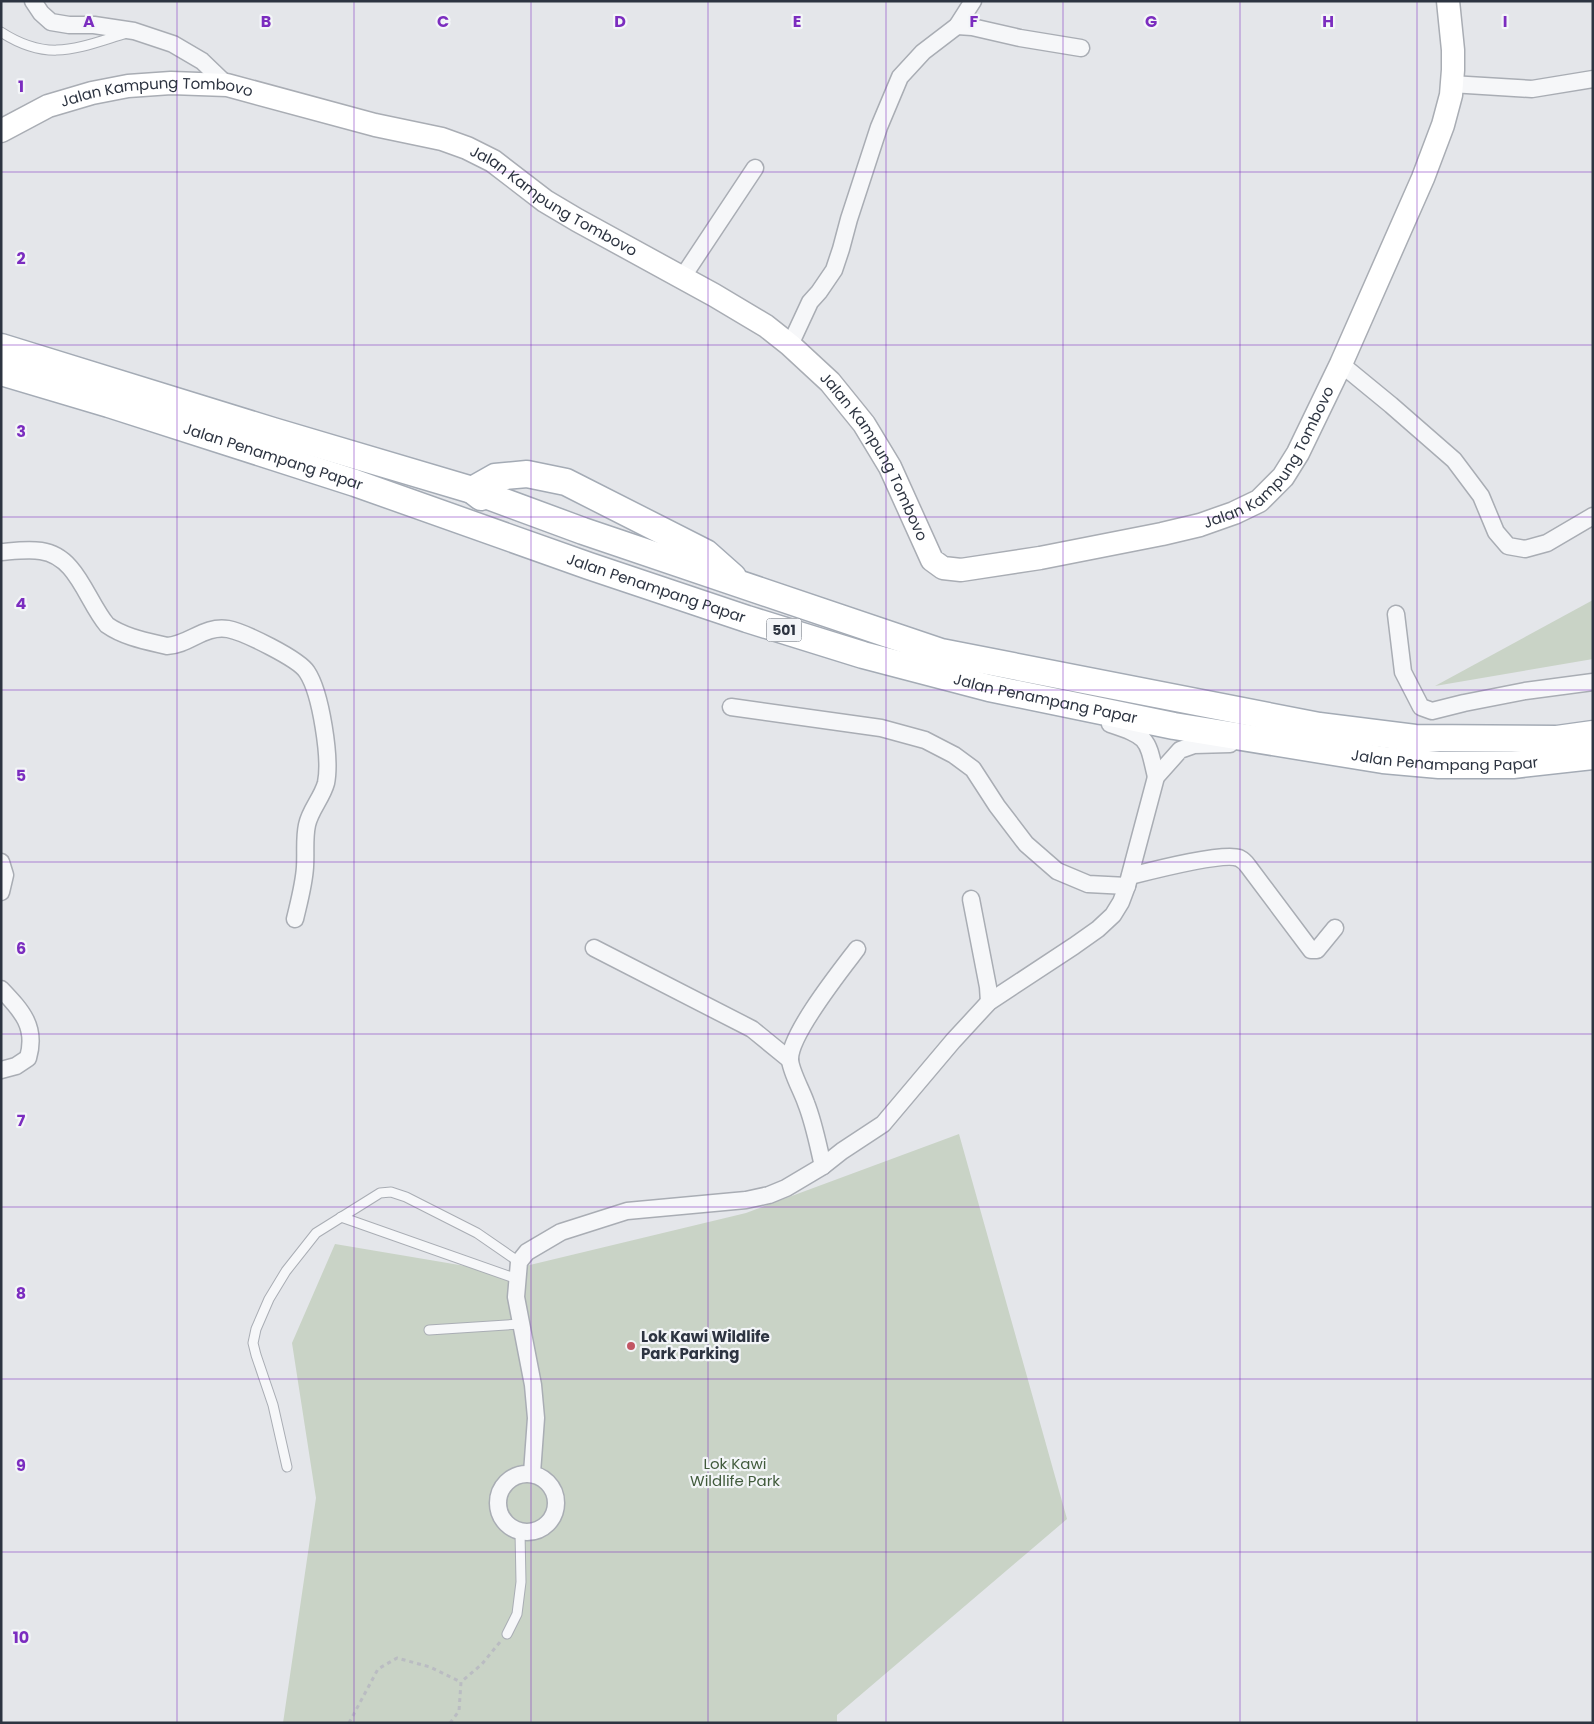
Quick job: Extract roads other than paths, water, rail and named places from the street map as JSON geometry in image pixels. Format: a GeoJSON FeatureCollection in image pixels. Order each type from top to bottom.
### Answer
{"type":"FeatureCollection","features":[{"type":"Feature","properties":{"kind":"main road","name":"Jalan Penampang Papar"},"geometry":{"type":"LineString","coordinates":[[1,347],[272,431],[472,490],[583,531],[941,652],[1319,726],[1415,738],[1557,739],[1593,734]]}},
{"type":"Feature","properties":{"kind":"main road","name":"Jalan Penampang Papar"},"geometry":{"type":"LineString","coordinates":[[1,372],[109,404],[355,483],[589,566],[863,655],[989,688],[1174,726],[1383,760],[1439,765],[1513,764],[1593,756]]}},
{"type":"Feature","properties":{"kind":"main road"},"geometry":{"type":"LineString","coordinates":[[589,566],[521,525],[472,490],[495,477],[503,476],[527,474],[566,482],[706,553],[742,584]]}},
{"type":"Feature","properties":{"kind":"street"},"geometry":{"type":"LineString","coordinates":[[33,1],[41,13],[51,22],[69,25],[94,25],[134,31],[173,44],[202,61],[227,85]]}},
{"type":"Feature","properties":{"kind":"street"},"geometry":{"type":"LineString","coordinates":[[790,345],[810,302],[834,270],[848,219],[879,127],[900,77],[923,52],[957,26],[973,1]]}},
{"type":"Feature","properties":{"kind":"street","name":"Jalan Kampung Tombovo"},"geometry":{"type":"LineString","coordinates":[[1,131],[48,106],[92,93],[128,86],[171,83],[227,85],[375,125],[442,139],[467,148],[493,161],[539,196],[577,220],[714,295],[766,326],[790,345],[830,382],[864,424],[890,467],[932,560],[943,568],[961,570],[1040,558],[1162,534],[1200,524],[1234,513],[1259,501],[1283,477],[1298,453],[1341,364],[1434,150],[1451,95],[1453,50],[1448,1]]}},
{"type":"Feature","properties":{"kind":"street"},"geometry":{"type":"LineString","coordinates":[[957,26],[972,27],[1020,38],[1081,48]]}},
{"type":"Feature","properties":{"kind":"street"},"geometry":{"type":"LineString","coordinates":[[1451,84],[1532,89],[1593,79]]}},
{"type":"Feature","properties":{"kind":"street"},"geometry":{"type":"LineString","coordinates":[[682,278],[755,168]]}},
{"type":"Feature","properties":{"kind":"street"},"geometry":{"type":"LineString","coordinates":[[1341,364],[1392,405],[1454,460],[1481,496],[1496,532],[1508,546],[1525,549],[1547,543],[1593,516]]}},
{"type":"Feature","properties":{"kind":"street"},"geometry":{"type":"LineString","coordinates":[[1,552],[41,551],[59,558],[69,566],[107,625],[131,637],[156,644],[173,646],[182,644],[208,630],[228,629],[244,634],[286,656],[307,672],[318,703],[328,767],[323,793],[307,823],[305,868],[295,919]]}},
{"type":"Feature","properties":{"kind":"street"},"geometry":{"type":"LineString","coordinates":[[1396,614],[1403,672],[1421,707],[1432,711],[1525,691],[1593,682]]}},
{"type":"Feature","properties":{"kind":"street"},"geometry":{"type":"LineString","coordinates":[[1046,700],[1079,714],[1134,732],[1143,738],[1148,746],[1156,777]]}},
{"type":"Feature","properties":{"kind":"street"},"geometry":{"type":"LineString","coordinates":[[731,707],[881,728],[925,740],[954,755],[973,769],[997,806],[1026,844],[1057,871],[1088,884],[1129,881],[1187,863],[1230,857],[1238,858],[1248,866],[1311,950],[1316,950],[1335,928]]}},
{"type":"Feature","properties":{"kind":"street"},"geometry":{"type":"LineString","coordinates":[[532,1473],[536,1418],[533,1384],[516,1297],[519,1262],[527,1252],[562,1232],[627,1211],[746,1200],[786,1188],[823,1166],[842,1151],[884,1124],[953,1041],[989,1002],[1098,929],[1113,914],[1121,902],[1129,881],[1156,777],[1180,750],[1194,745],[1282,745]]}},
{"type":"Feature","properties":{"kind":"street"},"geometry":{"type":"LineString","coordinates":[[1,862],[6,875],[1,892]]}},
{"type":"Feature","properties":{"kind":"street"},"geometry":{"type":"LineString","coordinates":[[971,899],[988,987],[989,1002]]}},
{"type":"Feature","properties":{"kind":"street"},"geometry":{"type":"LineString","coordinates":[[594,948],[752,1029],[790,1060],[807,1104],[823,1166]]}},
{"type":"Feature","properties":{"kind":"street"},"geometry":{"type":"LineString","coordinates":[[790,1060],[794,1043],[807,1021],[824,993],[857,949]]}},
{"type":"Feature","properties":{"kind":"street"},"geometry":{"type":"LineString","coordinates":[[1,989],[23,1014],[30,1030],[32,1044],[28,1058],[16,1066],[1,1070]]}},
{"type":"Feature","properties":{"kind":"street"},"geometry":{"type":"LineString","coordinates":[[532,1473],[547,1480],[556,1494],[557,1510],[550,1524],[536,1532],[520,1532],[507,1525],[499,1512],[498,1497],[504,1484],[517,1475],[532,1473]]}},
{"type":"Feature","properties":{"kind":"lane"},"geometry":{"type":"LineString","coordinates":[[1,32],[25,45],[53,52],[70,51],[134,31]]}},
{"type":"Feature","properties":{"kind":"lane"},"geometry":{"type":"LineString","coordinates":[[287,1467],[272,1405],[253,1344],[256,1329],[268,1299],[286,1271],[316,1233],[380,1193],[391,1192],[406,1197],[477,1233],[519,1262]]}},
{"type":"Feature","properties":{"kind":"lane"},"geometry":{"type":"LineString","coordinates":[[341,1217],[517,1279]]}},
{"type":"Feature","properties":{"kind":"lane"},"geometry":{"type":"LineString","coordinates":[[429,1330],[521,1324]]}},
{"type":"Feature","properties":{"kind":"lane"},"geometry":{"type":"LineString","coordinates":[[507,1634],[517,1614],[522,1582],[520,1532]]}},
{"type":"Feature","properties":{"kind":"place","name":"Lok Kawi Wildlife Park Parking"},"geometry":{"type":"Point","coordinates":[631,1346]}},
{"type":"Feature","properties":{"kind":"park label","name":"Lok Kawi Wildlife Park"},"geometry":{"type":"Point","coordinates":[735,1472]}}]}
